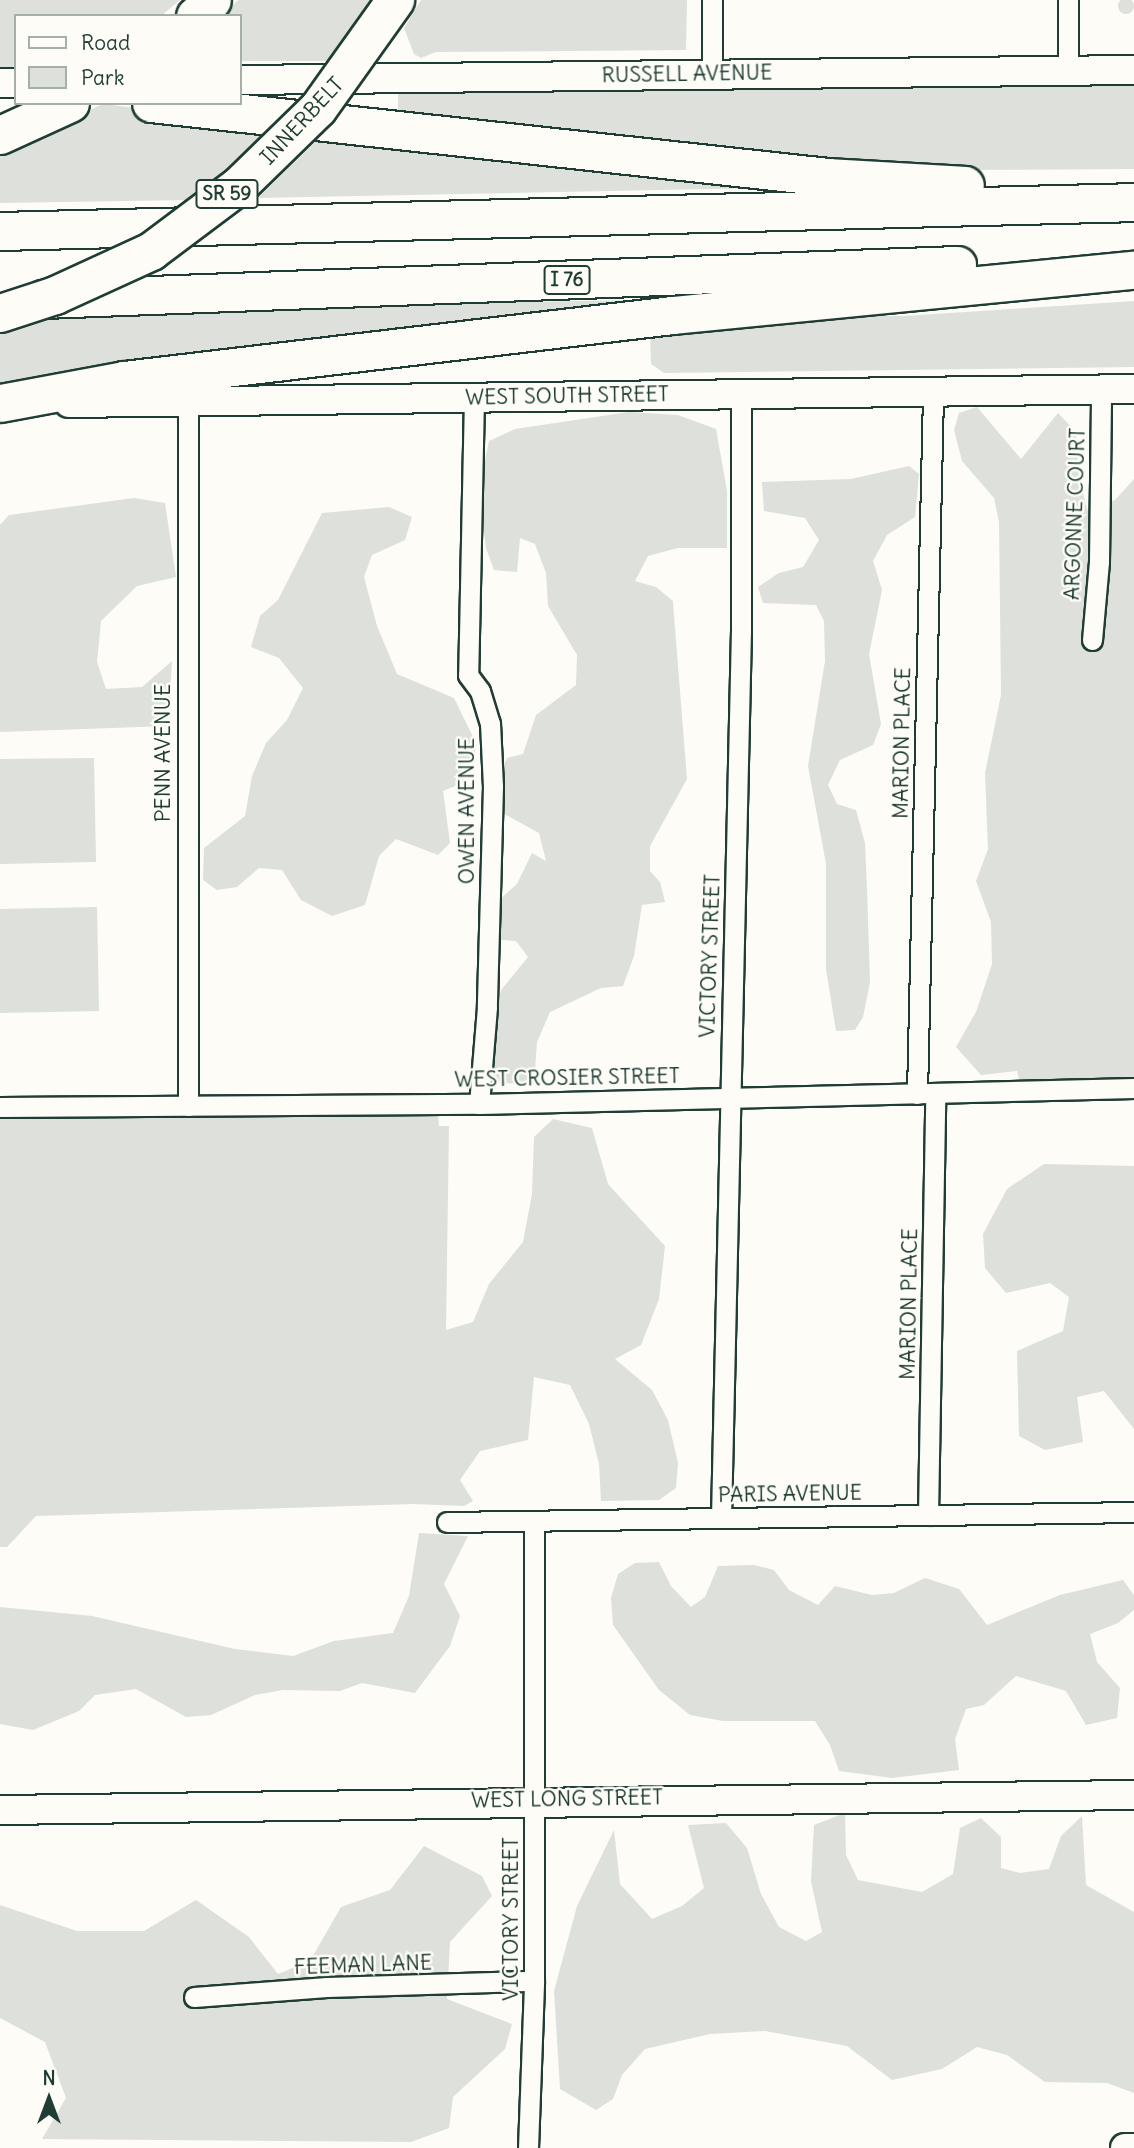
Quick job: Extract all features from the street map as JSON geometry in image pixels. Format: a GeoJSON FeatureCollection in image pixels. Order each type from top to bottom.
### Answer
{"type":"FeatureCollection","features":[{"type":"Feature","properties":{"kind":"highway"},"geometry":{"type":"LineString","coordinates":[[197,14],[212,0]]}},
{"type":"Feature","properties":{"kind":"highway","name":"INNERBELT"},"geometry":{"type":"LineString","coordinates":[[0,313],[79,285],[151,251],[239,186],[318,108],[395,0]]}},
{"type":"Feature","properties":{"kind":"highway"},"geometry":{"type":"LineString","coordinates":[[0,135],[66,105]]}},
{"type":"Feature","properties":{"kind":"highway"},"geometry":{"type":"LineString","coordinates":[[169,105],[828,177],[1134,191]]}},
{"type":"Feature","properties":{"kind":"highway"},"geometry":{"type":"LineString","coordinates":[[0,232],[1134,202]]}},
{"type":"Feature","properties":{"kind":"highway","name":"I 76"},"geometry":{"type":"LineString","coordinates":[[0,301],[1134,258]]}},
{"type":"Feature","properties":{"kind":"highway"},"geometry":{"type":"LineString","coordinates":[[0,403],[124,380],[672,315],[1134,270]]}},
{"type":"Feature","properties":{"kind":"street"},"geometry":{"type":"LineString","coordinates":[[712,0],[712,73]]}},
{"type":"Feature","properties":{"kind":"street"},"geometry":{"type":"LineString","coordinates":[[1068,0],[1068,71]]}},
{"type":"Feature","properties":{"kind":"street","name":"RUSSELL AVENUE"},"geometry":{"type":"LineString","coordinates":[[242,80],[1134,70]]}},
{"type":"Feature","properties":{"kind":"street","name":"WEST SOUTH STREET"},"geometry":{"type":"LineString","coordinates":[[0,403],[1134,389]]}},
{"type":"Feature","properties":{"kind":"street","name":"ARGONNE COURT"},"geometry":{"type":"LineString","coordinates":[[1092,640],[1099,562],[1101,390]]}},
{"type":"Feature","properties":{"kind":"street","name":"MARION PLACE"},"geometry":{"type":"LineString","coordinates":[[928,1515],[926,1093],[933,393]]}},
{"type":"Feature","properties":{"kind":"street","name":"VICTORY STREET"},"geometry":{"type":"LineString","coordinates":[[721,1518],[741,631],[741,395]]}},
{"type":"Feature","properties":{"kind":"street","name":"OWEN AVENUE"},"geometry":{"type":"LineString","coordinates":[[474,397],[468,676],[480,691],[490,723],[493,786],[487,1007],[479,1104]]}},
{"type":"Feature","properties":{"kind":"street","name":"PENN AVENUE"},"geometry":{"type":"LineString","coordinates":[[188,400],[188,1106]]}},
{"type":"Feature","properties":{"kind":"street","name":"WEST CROSIER STREET"},"geometry":{"type":"LineString","coordinates":[[0,1107],[479,1104],[1134,1088]]}},
{"type":"Feature","properties":{"kind":"street","name":"PARIS AVENUE"},"geometry":{"type":"LineString","coordinates":[[447,1522],[1134,1512]]}},
{"type":"Feature","properties":{"kind":"street","name":"VICTORY STREET"},"geometry":{"type":"LineString","coordinates":[[528,2148],[534,1981],[534,1521]]}},
{"type":"Feature","properties":{"kind":"street","name":"WEST LONG STREET"},"geometry":{"type":"LineString","coordinates":[[0,1810],[534,1799],[1134,1795]]}},
{"type":"Feature","properties":{"kind":"street","name":"FEEMAN LANE"},"geometry":{"type":"LineString","coordinates":[[194,1997],[327,1987],[534,1981]]}},
{"type":"Feature","properties":{"kind":"street"},"geometry":{"type":"LineString","coordinates":[[1125,2148],[1134,2148]]}},
{"type":"Feature","properties":{"kind":"green space"},"geometry":{"type":"Polygon","coordinates":[[[1129,-1],[1133,3],[1132,12],[1120,12],[1120,0],[1129,-1]]]}},
{"type":"Feature","properties":{"kind":"green space"},"geometry":{"type":"Polygon","coordinates":[[[0,0],[180,0],[163,14],[14,14],[14,68],[0,69],[0,0]]]}},
{"type":"Feature","properties":{"kind":"green space"},"geometry":{"type":"Polygon","coordinates":[[[238,0],[374,0],[335,61],[242,61],[242,14],[224,14],[238,0]]]}},
{"type":"Feature","properties":{"kind":"green space"},"geometry":{"type":"Polygon","coordinates":[[[421,0],[687,0],[686,50],[436,52],[421,58],[414,54],[404,28],[421,0]]]}},
{"type":"Feature","properties":{"kind":"green space"},"geometry":{"type":"Polygon","coordinates":[[[1134,79],[1134,169],[949,170],[398,114],[398,90],[1134,79]]]}},
{"type":"Feature","properties":{"kind":"green space"},"geometry":{"type":"Polygon","coordinates":[[[101,105],[277,125],[191,200],[0,203],[0,150],[101,105]]]}},
{"type":"Feature","properties":{"kind":"green space"},"geometry":{"type":"Polygon","coordinates":[[[327,131],[766,188],[258,198],[327,131]]]}},
{"type":"Feature","properties":{"kind":"green space"},"geometry":{"type":"Polygon","coordinates":[[[752,298],[0,383],[0,331],[69,310],[752,298]]]}},
{"type":"Feature","properties":{"kind":"green space"},"geometry":{"type":"Polygon","coordinates":[[[1134,301],[1134,367],[664,373],[651,364],[650,330],[736,316],[905,316],[1134,301]]]}},
{"type":"Feature","properties":{"kind":"green space"},"geometry":{"type":"Polygon","coordinates":[[[977,407],[1021,459],[1058,413],[1076,432],[1079,478],[1088,512],[1115,500],[1134,479],[1134,1079],[1020,1082],[1017,1071],[981,1075],[956,1047],[976,1012],[992,964],[991,922],[976,881],[988,849],[985,773],[1001,695],[999,522],[994,498],[962,461],[954,430],[959,413],[977,407]]]}},
{"type":"Feature","properties":{"kind":"green space"},"geometry":{"type":"Polygon","coordinates":[[[629,412],[678,415],[716,429],[727,491],[727,548],[678,548],[648,556],[635,581],[656,587],[673,601],[687,779],[650,846],[650,871],[660,882],[665,902],[642,905],[634,956],[623,986],[601,988],[550,1012],[537,1042],[534,1085],[490,1082],[495,1008],[501,990],[528,957],[516,941],[502,940],[493,929],[500,899],[517,884],[532,853],[546,861],[539,833],[499,811],[499,775],[507,758],[523,754],[536,715],[576,685],[577,655],[548,606],[546,573],[535,544],[520,538],[517,572],[494,570],[486,548],[481,511],[483,470],[489,441],[515,429],[629,412]]]}},
{"type":"Feature","properties":{"kind":"green space"},"geometry":{"type":"Polygon","coordinates":[[[909,466],[919,474],[915,517],[887,535],[873,561],[882,590],[869,654],[881,724],[873,745],[840,760],[828,785],[837,804],[856,810],[865,843],[867,889],[870,982],[863,1017],[855,1030],[836,1031],[826,969],[826,864],[808,766],[825,661],[824,621],[816,605],[763,603],[758,587],[779,573],[803,567],[819,540],[805,518],[764,511],[762,482],[851,479],[909,466]]]}},
{"type":"Feature","properties":{"kind":"green space"},"geometry":{"type":"Polygon","coordinates":[[[134,498],[165,503],[176,577],[137,586],[101,621],[97,662],[106,689],[142,687],[172,661],[168,726],[0,732],[0,525],[9,515],[134,498]]]}},
{"type":"Feature","properties":{"kind":"green space"},"geometry":{"type":"Polygon","coordinates":[[[389,507],[412,517],[405,540],[372,555],[364,577],[377,626],[397,674],[454,698],[477,745],[467,781],[443,791],[450,843],[438,855],[396,839],[379,856],[365,905],[332,916],[301,900],[282,870],[259,868],[237,887],[217,890],[203,880],[204,848],[245,816],[252,776],[266,743],[287,720],[303,688],[279,658],[251,647],[260,616],[278,600],[322,513],[389,507]]]}},
{"type":"Feature","properties":{"kind":"green space"},"geometry":{"type":"Polygon","coordinates":[[[94,758],[96,862],[0,864],[0,759],[94,758]]]}},
{"type":"Feature","properties":{"kind":"green space"},"geometry":{"type":"Polygon","coordinates":[[[97,907],[99,1011],[0,1013],[0,909],[97,907]]]}},
{"type":"Feature","properties":{"kind":"green space"},"geometry":{"type":"Polygon","coordinates":[[[438,1114],[439,1126],[449,1126],[446,1330],[473,1322],[489,1284],[523,1242],[532,1194],[534,1137],[553,1119],[592,1128],[608,1184],[665,1246],[659,1299],[641,1345],[615,1359],[652,1390],[668,1420],[678,1463],[676,1488],[659,1500],[601,1501],[599,1464],[589,1424],[570,1385],[534,1377],[528,1440],[480,1451],[460,1480],[473,1501],[464,1506],[413,1504],[36,1516],[7,1547],[0,1547],[0,1116],[438,1114]]]}},
{"type":"Feature","properties":{"kind":"green space"},"geometry":{"type":"Polygon","coordinates":[[[1044,1164],[1134,1166],[1134,1429],[1104,1391],[1077,1397],[1083,1442],[1045,1450],[1019,1436],[1017,1351],[1063,1331],[1069,1297],[1050,1283],[1006,1293],[985,1268],[983,1234],[1007,1189],[1044,1164]]]}},
{"type":"Feature","properties":{"kind":"green space"},"geometry":{"type":"Polygon","coordinates":[[[419,1533],[468,1536],[444,1584],[460,1616],[450,1646],[415,1693],[362,1683],[340,1691],[283,1690],[255,1695],[211,1715],[186,1717],[136,1689],[95,1695],[79,1711],[33,1730],[0,1724],[0,1607],[92,1616],[235,1649],[293,1656],[334,1641],[393,1633],[409,1596],[419,1533]]]}},
{"type":"Feature","properties":{"kind":"green space"},"geometry":{"type":"Polygon","coordinates":[[[659,1562],[671,1586],[691,1607],[705,1597],[718,1566],[754,1565],[774,1570],[789,1590],[818,1605],[835,1586],[872,1595],[894,1593],[925,1578],[959,1589],[987,1625],[1060,1595],[1123,1580],[1134,1595],[1134,1610],[1118,1623],[1090,1634],[1097,1662],[1120,1688],[1117,1718],[1086,1725],[1066,1691],[1016,1676],[984,1705],[966,1709],[955,1739],[959,1770],[892,1778],[839,1771],[830,1745],[815,1721],[723,1721],[690,1715],[659,1690],[613,1625],[611,1598],[618,1574],[635,1563],[659,1562]]]}},
{"type":"Feature","properties":{"kind":"green space"},"geometry":{"type":"Polygon","coordinates":[[[845,1813],[846,1855],[858,1880],[922,1892],[953,1874],[960,1828],[981,1818],[1001,1837],[1001,1868],[1020,1873],[1049,1869],[1061,1836],[1082,1816],[1086,1885],[1134,1912],[1134,2093],[1107,2083],[1045,2082],[1007,2055],[977,2047],[942,2069],[892,2080],[847,2046],[765,2031],[710,2034],[645,2049],[622,2075],[613,2099],[596,2110],[560,2089],[554,1991],[577,1906],[614,1830],[620,1884],[652,1919],[682,1906],[704,1888],[688,1825],[726,1823],[747,1848],[761,1894],[779,1927],[806,1941],[822,1932],[811,1881],[814,1825],[845,1813]]]}},
{"type":"Feature","properties":{"kind":"green space"},"geometry":{"type":"Polygon","coordinates":[[[424,1846],[482,1876],[492,1896],[450,1942],[447,1999],[512,2024],[505,2049],[453,2097],[449,2128],[411,2142],[42,2139],[66,2098],[45,2042],[0,2018],[0,1905],[77,1931],[144,1931],[196,1900],[249,1937],[278,1974],[310,1961],[341,1907],[390,1890],[424,1846]]]}}]}
